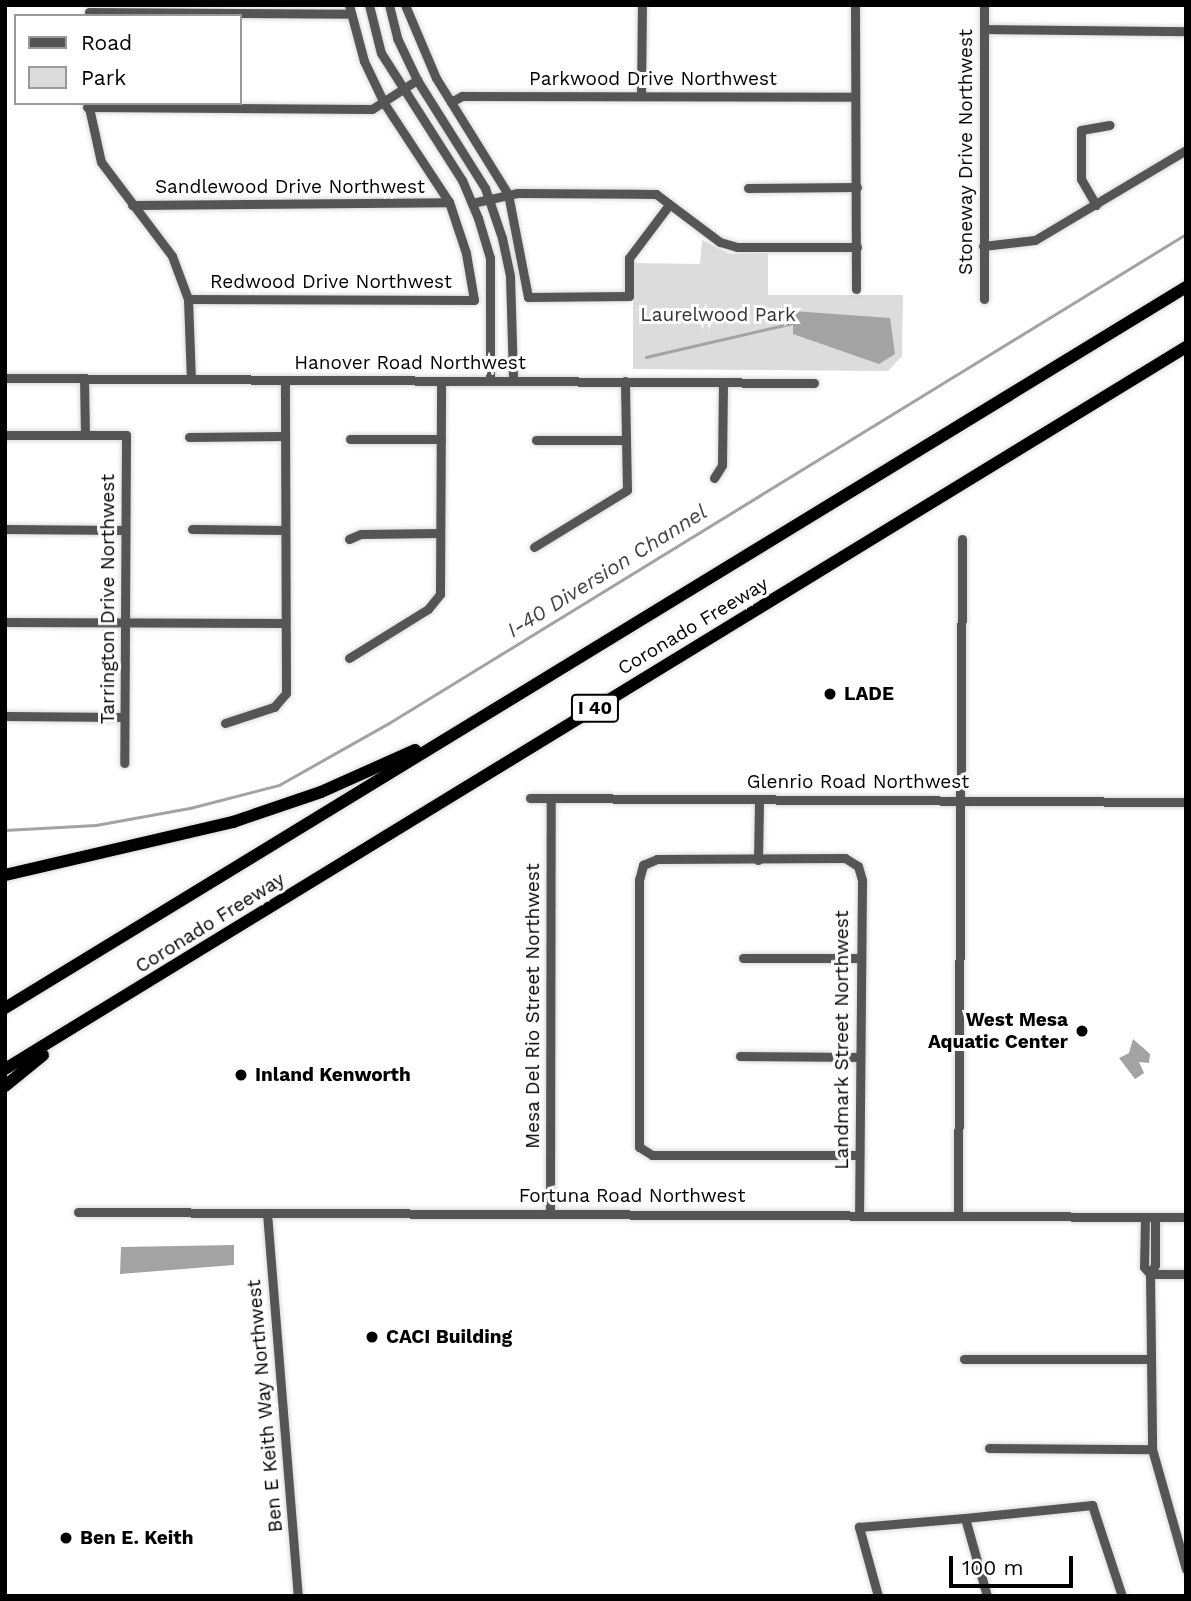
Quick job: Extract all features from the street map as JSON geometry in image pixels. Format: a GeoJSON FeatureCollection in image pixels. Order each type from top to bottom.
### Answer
{"type":"FeatureCollection","features":[{"type":"Feature","properties":{"kind":"highway","name":"Coronado Freeway"},"geometry":{"type":"LineString","coordinates":[[5,1008],[1186,287]]}},
{"type":"Feature","properties":{"kind":"highway","name":"Coronado Freeway"},"geometry":{"type":"LineString","coordinates":[[5,1069],[1186,347]]}},
{"type":"Feature","properties":{"kind":"highway"},"geometry":{"type":"LineString","coordinates":[[5,875],[233,822],[321,792],[463,728]]}},
{"type":"Feature","properties":{"kind":"highway"},"geometry":{"type":"LineString","coordinates":[[5,1086],[73,1029]]}},
{"type":"Feature","properties":{"kind":"street"},"geometry":{"type":"LineString","coordinates":[[369,5],[381,53],[402,91],[446,155],[472,203],[490,258],[490,380]]}},
{"type":"Feature","properties":{"kind":"street"},"geometry":{"type":"LineString","coordinates":[[389,5],[397,38],[417,80],[462,146],[488,197],[510,276],[513,380]]}},
{"type":"Feature","properties":{"kind":"street"},"geometry":{"type":"LineString","coordinates":[[405,5],[423,52],[508,194],[528,297],[629,296],[629,258],[669,205]]}},
{"type":"Feature","properties":{"kind":"street"},"geometry":{"type":"LineString","coordinates":[[641,96],[642,5]]}},
{"type":"Feature","properties":{"kind":"street"},"geometry":{"type":"LineString","coordinates":[[855,5],[856,289]]}},
{"type":"Feature","properties":{"kind":"street","name":"Stoneway Drive Northwest"},"geometry":{"type":"LineString","coordinates":[[984,5],[984,299]]}},
{"type":"Feature","properties":{"kind":"street"},"geometry":{"type":"LineString","coordinates":[[89,11],[350,10],[364,61],[384,103],[449,202]]}},
{"type":"Feature","properties":{"kind":"street"},"geometry":{"type":"LineString","coordinates":[[984,29],[1186,31]]}},
{"type":"Feature","properties":{"kind":"street"},"geometry":{"type":"LineString","coordinates":[[191,379],[188,299],[172,256],[101,162],[88,105],[372,110],[417,80]]}},
{"type":"Feature","properties":{"kind":"street","name":"Parkwood Drive Northwest"},"geometry":{"type":"LineString","coordinates":[[452,102],[462,96],[855,97]]}},
{"type":"Feature","properties":{"kind":"street"},"geometry":{"type":"LineString","coordinates":[[1097,205],[1080,179],[1081,130],[1110,125]]}},
{"type":"Feature","properties":{"kind":"street"},"geometry":{"type":"LineString","coordinates":[[984,246],[1035,240],[1186,150]]}},
{"type":"Feature","properties":{"kind":"street"},"geometry":{"type":"LineString","coordinates":[[748,188],[857,187]]}},
{"type":"Feature","properties":{"kind":"street"},"geometry":{"type":"LineString","coordinates":[[472,203],[508,194],[656,194],[720,242],[737,247],[857,247]]}},
{"type":"Feature","properties":{"kind":"street","name":"Sandlewood Drive Northwest"},"geometry":{"type":"LineString","coordinates":[[132,205],[449,202]]}},
{"type":"Feature","properties":{"kind":"street","name":"Redwood Drive Northwest"},"geometry":{"type":"LineString","coordinates":[[188,299],[474,300],[466,253],[449,202]]}},
{"type":"Feature","properties":{"kind":"street","name":"Hanover Road Northwest"},"geometry":{"type":"LineString","coordinates":[[5,378],[814,383]]}},
{"type":"Feature","properties":{"kind":"street"},"geometry":{"type":"LineString","coordinates":[[5,435],[85,435],[84,378]]}},
{"type":"Feature","properties":{"kind":"street"},"geometry":{"type":"LineString","coordinates":[[225,723],[282,700],[286,693],[285,380]]}},
{"type":"Feature","properties":{"kind":"street"},"geometry":{"type":"LineString","coordinates":[[349,658],[436,602],[440,533],[441,380]]}},
{"type":"Feature","properties":{"kind":"street"},"geometry":{"type":"LineString","coordinates":[[534,547],[626,490],[625,381]]}},
{"type":"Feature","properties":{"kind":"street"},"geometry":{"type":"LineString","coordinates":[[714,478],[722,465],[723,382]]}},
{"type":"Feature","properties":{"kind":"street","name":"Tarrington Drive Northwest"},"geometry":{"type":"LineString","coordinates":[[85,435],[126,435],[124,763]]}},
{"type":"Feature","properties":{"kind":"street"},"geometry":{"type":"LineString","coordinates":[[189,437],[285,436]]}},
{"type":"Feature","properties":{"kind":"street"},"geometry":{"type":"LineString","coordinates":[[350,439],[441,439]]}},
{"type":"Feature","properties":{"kind":"street"},"geometry":{"type":"LineString","coordinates":[[536,440],[626,440]]}},
{"type":"Feature","properties":{"kind":"street"},"geometry":{"type":"LineString","coordinates":[[5,529],[125,530]]}},
{"type":"Feature","properties":{"kind":"street"},"geometry":{"type":"LineString","coordinates":[[192,529],[285,530]]}},
{"type":"Feature","properties":{"kind":"street"},"geometry":{"type":"LineString","coordinates":[[349,539],[360,534],[440,533]]}},
{"type":"Feature","properties":{"kind":"street"},"geometry":{"type":"LineString","coordinates":[[958,1216],[962,539]]}},
{"type":"Feature","properties":{"kind":"street"},"geometry":{"type":"LineString","coordinates":[[5,622],[285,623]]}},
{"type":"Feature","properties":{"kind":"street"},"geometry":{"type":"LineString","coordinates":[[5,716],[124,718]]}},
{"type":"Feature","properties":{"kind":"street","name":"Glenrio Road Northwest"},"geometry":{"type":"LineString","coordinates":[[530,799],[1186,802]]}},
{"type":"Feature","properties":{"kind":"street","name":"Mesa Del Rio Street Northwest"},"geometry":{"type":"LineString","coordinates":[[550,1213],[551,799]]}},
{"type":"Feature","properties":{"kind":"street"},"geometry":{"type":"LineString","coordinates":[[759,800],[758,860],[657,859],[643,864],[639,880],[639,1147],[652,1155],[859,1155]]}},
{"type":"Feature","properties":{"kind":"street","name":"Landmark Street Northwest"},"geometry":{"type":"LineString","coordinates":[[758,860],[845,858],[858,866],[862,880],[859,958],[859,1215]]}},
{"type":"Feature","properties":{"kind":"street"},"geometry":{"type":"LineString","coordinates":[[743,958],[859,958]]}},
{"type":"Feature","properties":{"kind":"street"},"geometry":{"type":"LineString","coordinates":[[740,1056],[859,1057]]}},
{"type":"Feature","properties":{"kind":"street","name":"Fortuna Road Northwest"},"geometry":{"type":"LineString","coordinates":[[78,1212],[1186,1217]]}},
{"type":"Feature","properties":{"kind":"street","name":"Ben E Keith Way Northwest"},"geometry":{"type":"LineString","coordinates":[[267,1213],[298,1596]]}},
{"type":"Feature","properties":{"kind":"street"},"geometry":{"type":"LineString","coordinates":[[1145,1217],[1144,1267],[1150,1274],[1186,1274]]}},
{"type":"Feature","properties":{"kind":"street"},"geometry":{"type":"LineString","coordinates":[[1155,1217],[1155,1265],[1150,1274],[1152,1449],[1186,1569]]}},
{"type":"Feature","properties":{"kind":"street"},"geometry":{"type":"LineString","coordinates":[[964,1359],[1150,1359]]}},
{"type":"Feature","properties":{"kind":"street"},"geometry":{"type":"LineString","coordinates":[[989,1448],[1152,1449]]}},
{"type":"Feature","properties":{"kind":"street"},"geometry":{"type":"LineString","coordinates":[[878,1596],[859,1527],[1092,1505],[1122,1596]]}},
{"type":"Feature","properties":{"kind":"street"},"geometry":{"type":"LineString","coordinates":[[965,1518],[987,1596]]}},
{"type":"Feature","properties":{"kind":"green space","name":"Laurelwood Park"},"geometry":{"type":"Polygon","coordinates":[[[702,240],[730,254],[768,253],[768,295],[903,295],[902,356],[888,371],[633,369],[633,263],[700,264],[702,240]]]}},
{"type":"Feature","properties":{"kind":"shaded area"},"geometry":{"type":"Polygon","coordinates":[[[793,311],[890,318],[895,354],[879,364],[793,334],[793,311]]]}},
{"type":"Feature","properties":{"kind":"shaded area"},"geometry":{"type":"Polygon","coordinates":[[[1133,1039],[1150,1054],[1149,1063],[1139,1062],[1144,1073],[1135,1079],[1119,1058],[1129,1053],[1133,1039]]]}},
{"type":"Feature","properties":{"kind":"shaded area"},"geometry":{"type":"Polygon","coordinates":[[[234,1245],[234,1265],[120,1274],[121,1247],[234,1245]]]}},
{"type":"Feature","properties":{"kind":"waterway","name":"I-40 Diversion Channel"},"geometry":{"type":"LineString","coordinates":[[5,830],[96,825],[190,808],[279,785],[389,723],[1186,234]]}},
{"type":"Feature","properties":{"kind":"waterway"},"geometry":{"type":"LineString","coordinates":[[646,357],[793,323]]}},
{"type":"Feature","properties":{"kind":"place","name":"LADE"},"geometry":{"type":"Point","coordinates":[830,694]}},
{"type":"Feature","properties":{"kind":"place","name":"West Mesa Aquatic Center"},"geometry":{"type":"Point","coordinates":[1082,1031]}},
{"type":"Feature","properties":{"kind":"place","name":"Inland Kenworth"},"geometry":{"type":"Point","coordinates":[241,1075]}},
{"type":"Feature","properties":{"kind":"place","name":"CACI Building"},"geometry":{"type":"Point","coordinates":[372,1337]}},
{"type":"Feature","properties":{"kind":"place","name":"Ben E. Keith"},"geometry":{"type":"Point","coordinates":[66,1538]}}]}
